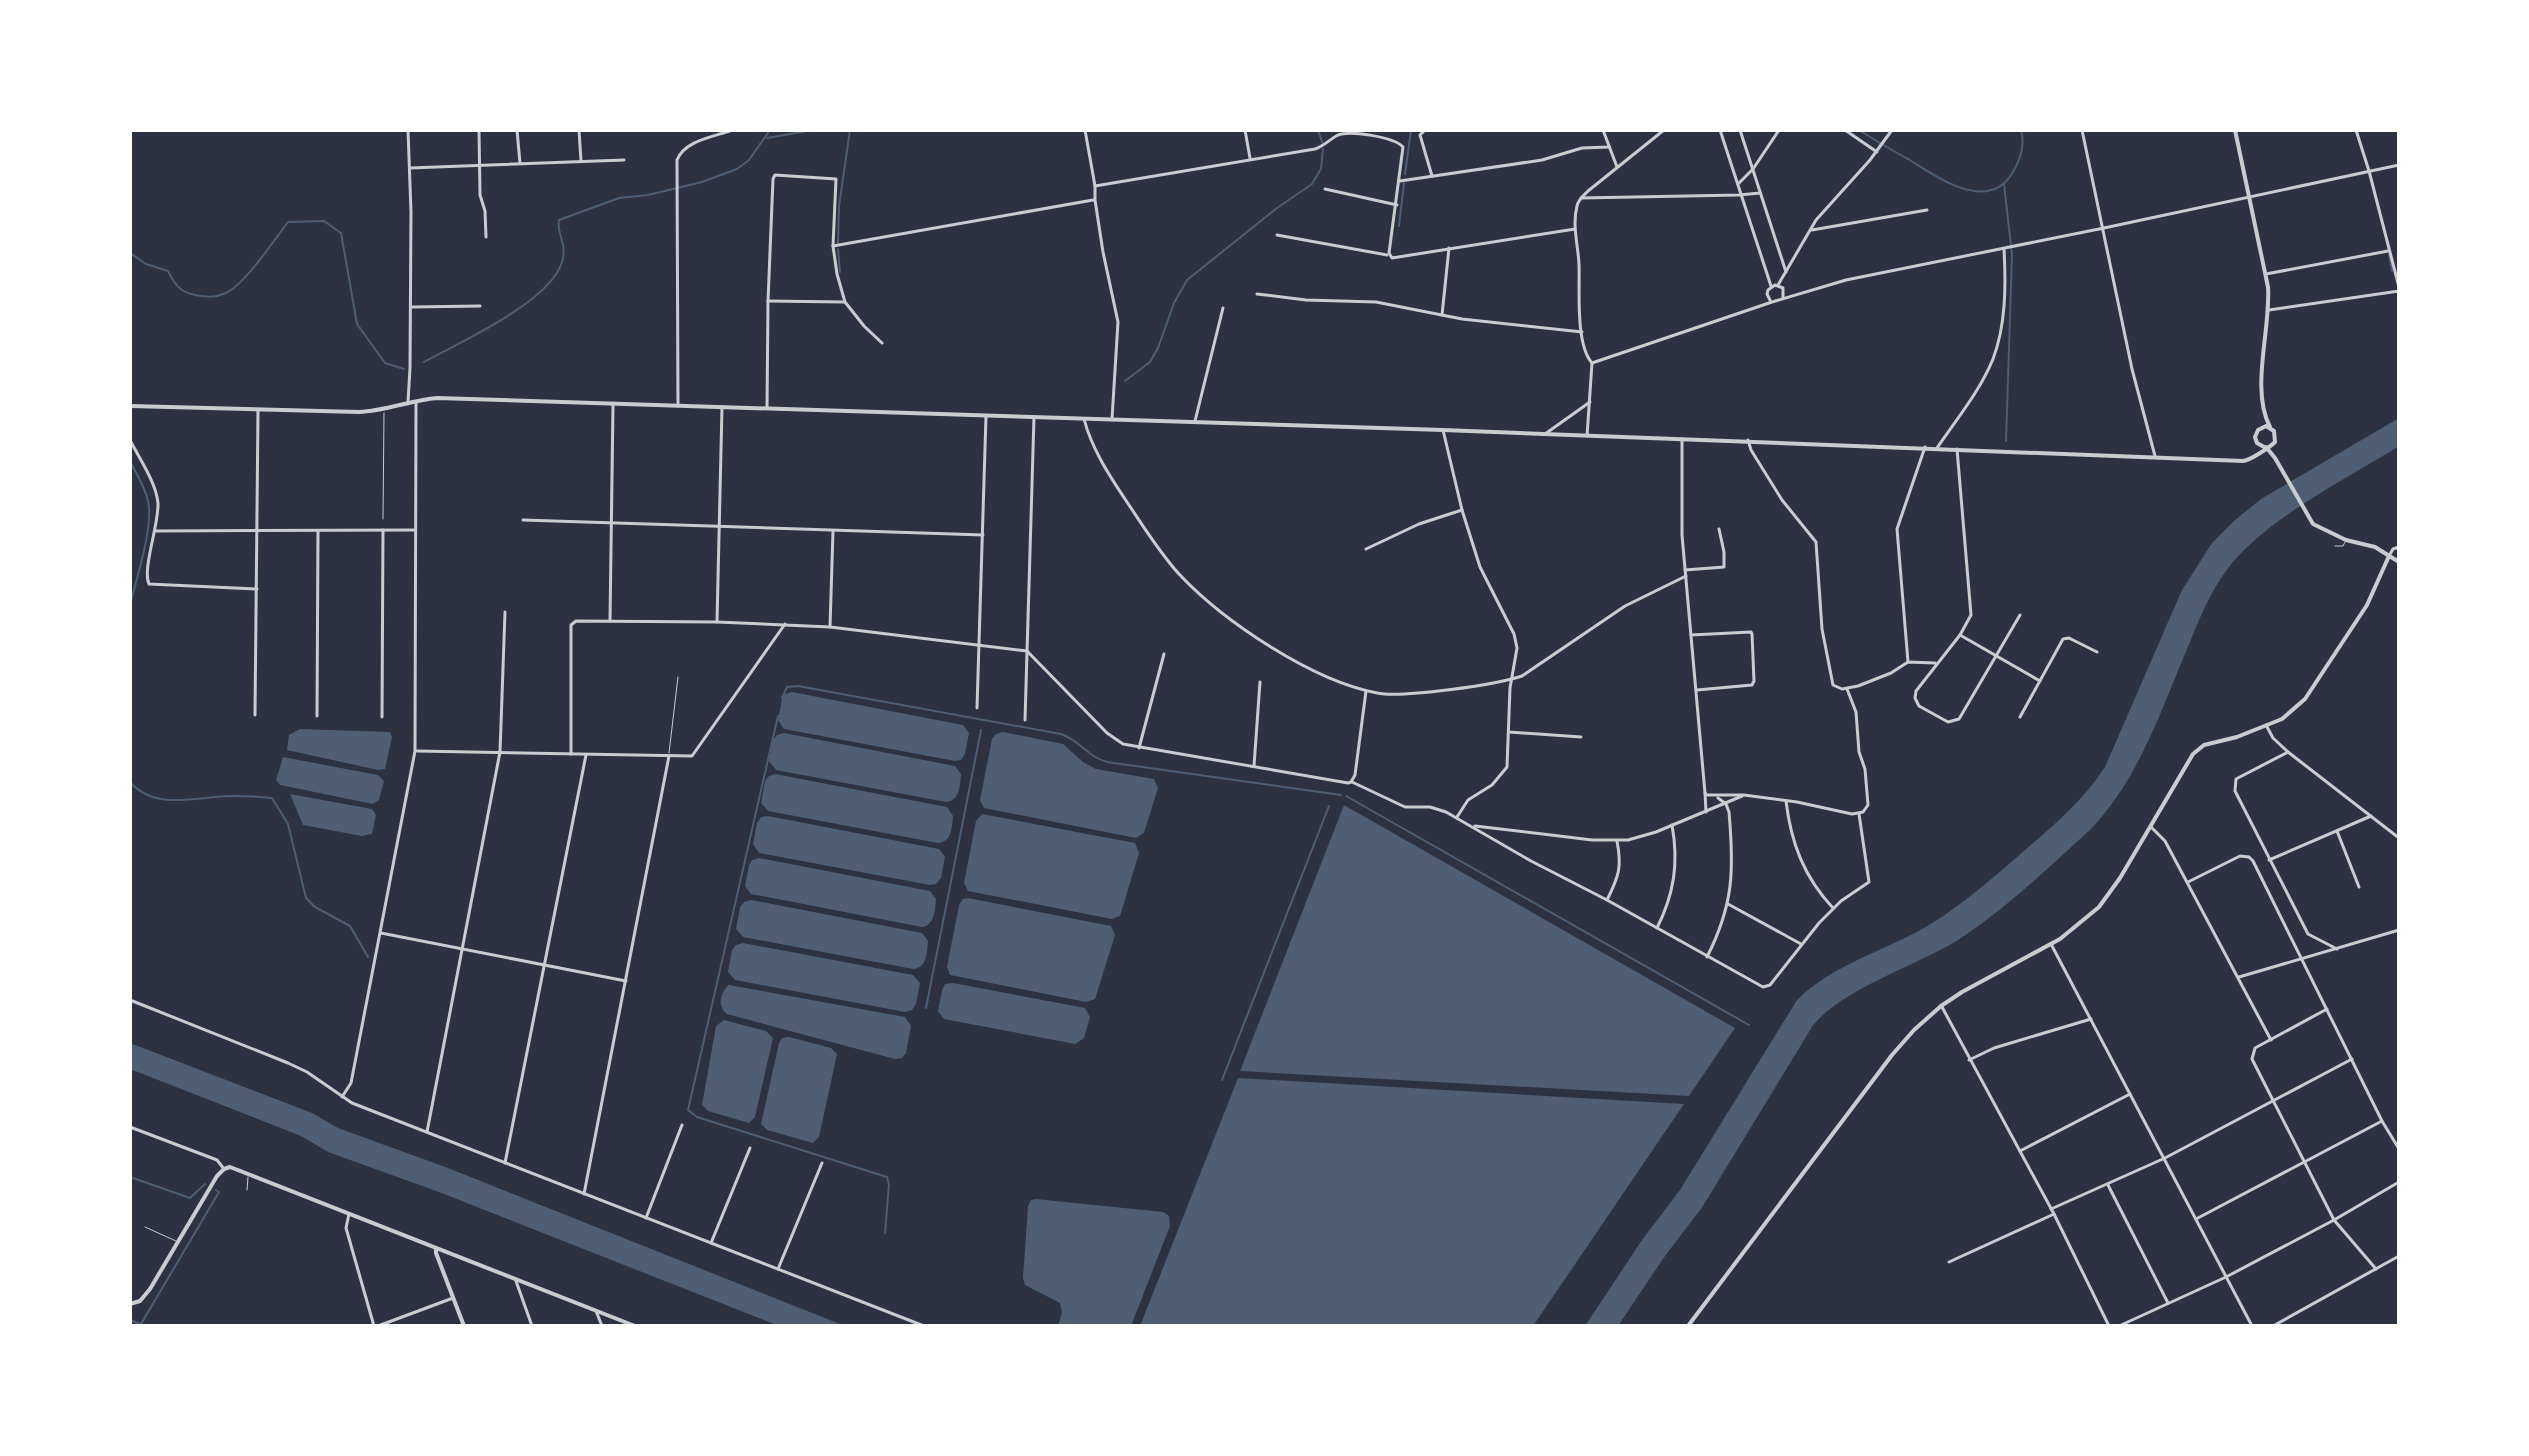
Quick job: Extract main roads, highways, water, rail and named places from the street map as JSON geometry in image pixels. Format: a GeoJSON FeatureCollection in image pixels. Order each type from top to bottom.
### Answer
{"type":"FeatureCollection","features":[{"type":"Feature","properties":{"kind":"water"},"geometry":{"type":"Polygon","coordinates":[[[2399,418],[2399,446],[2283,518],[2242,552],[2226,571],[2202,614],[2136,765],[2108,810],[2026,888],[1976,928],[1941,950],[1859,990],[1824,1014],[1812,1027],[1703,1206],[1618,1326],[1585,1326],[1642,1240],[1680,1190],[1797,1000],[1838,970],[1915,933],[1944,915],[2068,812],[2105,767],[2182,590],[2212,543],[2261,499],[2399,418]]]}},
{"type":"Feature","properties":{"kind":"water"},"geometry":{"type":"Polygon","coordinates":[[[792,692],[963,725],[969,733],[965,754],[961,760],[955,761],[784,729],[778,720],[782,699],[792,692]]]}},
{"type":"Feature","properties":{"kind":"water"},"geometry":{"type":"Polygon","coordinates":[[[300,729],[390,732],[392,737],[385,769],[287,750],[289,735],[300,729]]]}},
{"type":"Feature","properties":{"kind":"water"},"geometry":{"type":"Polygon","coordinates":[[[1003,732],[1063,744],[1096,769],[1154,779],[1158,788],[1144,833],[1136,838],[984,808],[980,800],[992,739],[1003,732]]]}},
{"type":"Feature","properties":{"kind":"water"},"geometry":{"type":"Polygon","coordinates":[[[784,733],[955,766],[961,774],[958,792],[954,799],[946,802],[776,770],[769,761],[773,740],[784,733]]]}},
{"type":"Feature","properties":{"kind":"water"},"geometry":{"type":"Polygon","coordinates":[[[283,757],[378,775],[384,781],[379,800],[373,804],[280,785],[276,780],[283,757]]]}},
{"type":"Feature","properties":{"kind":"water"},"geometry":{"type":"Polygon","coordinates":[[[775,774],[947,807],[953,816],[950,833],[946,840],[938,843],[768,811],[761,803],[765,781],[775,774]]]}},
{"type":"Feature","properties":{"kind":"water"},"geometry":{"type":"Polygon","coordinates":[[[290,794],[372,809],[376,815],[372,834],[362,836],[303,825],[290,794]]]}},
{"type":"Feature","properties":{"kind":"water"},"geometry":{"type":"Polygon","coordinates":[[[1344,805],[1735,1028],[1689,1096],[1240,1071],[1344,805]]]}},
{"type":"Feature","properties":{"kind":"water"},"geometry":{"type":"Polygon","coordinates":[[[982,814],[1135,843],[1139,853],[1120,916],[1112,919],[968,891],[964,883],[976,821],[982,814]]]}},
{"type":"Feature","properties":{"kind":"water"},"geometry":{"type":"Polygon","coordinates":[[[761,817],[939,849],[945,857],[941,878],[930,885],[759,853],[753,844],[757,823],[761,817]]]}},
{"type":"Feature","properties":{"kind":"water"},"geometry":{"type":"Polygon","coordinates":[[[759,858],[930,891],[936,899],[934,916],[930,923],[922,927],[751,894],[745,886],[749,865],[759,858]]]}},
{"type":"Feature","properties":{"kind":"water"},"geometry":{"type":"Polygon","coordinates":[[[968,898],[1111,926],[1115,935],[1095,999],[1086,1002],[950,975],[947,967],[959,905],[968,898]]]}},
{"type":"Feature","properties":{"kind":"water"},"geometry":{"type":"Polygon","coordinates":[[[751,900],[922,933],[928,941],[925,959],[921,966],[913,969],[743,937],[736,929],[740,907],[751,900]]]}},
{"type":"Feature","properties":{"kind":"water"},"geometry":{"type":"Polygon","coordinates":[[[743,943],[913,975],[920,983],[916,1004],[912,1010],[905,1012],[735,980],[728,972],[732,950],[743,943]]]}},
{"type":"Feature","properties":{"kind":"water"},"geometry":{"type":"Polygon","coordinates":[[[945,984],[1085,1008],[1090,1017],[1084,1038],[1075,1044],[944,1019],[938,1011],[942,990],[945,984]]]}},
{"type":"Feature","properties":{"kind":"water"},"geometry":{"type":"Polygon","coordinates":[[[729,985],[905,1017],[911,1026],[906,1053],[902,1058],[895,1059],[727,1014],[721,1000],[729,985]]]}},
{"type":"Feature","properties":{"kind":"water"},"geometry":{"type":"Polygon","coordinates":[[[724,1020],[766,1031],[773,1038],[755,1117],[749,1123],[708,1111],[702,1105],[716,1026],[724,1020]]]}},
{"type":"Feature","properties":{"kind":"water"},"geometry":{"type":"Polygon","coordinates":[[[782,1038],[831,1048],[837,1054],[819,1137],[813,1143],[767,1130],[761,1124],[779,1043],[782,1038]]]}},
{"type":"Feature","properties":{"kind":"water"},"geometry":{"type":"Polygon","coordinates":[[[130,1043],[312,1113],[338,1128],[448,1168],[845,1326],[779,1326],[439,1192],[328,1152],[301,1136],[130,1069],[130,1043]]]}},
{"type":"Feature","properties":{"kind":"water"},"geometry":{"type":"Polygon","coordinates":[[[1238,1078],[1684,1104],[1533,1326],[1140,1326],[1238,1078]]]}},
{"type":"Feature","properties":{"kind":"water"},"geometry":{"type":"Polygon","coordinates":[[[1031,1200],[1163,1212],[1169,1216],[1170,1226],[1131,1326],[1058,1326],[1062,1312],[1060,1303],[1025,1285],[1028,1206],[1031,1200]]]}},
{"type":"Feature","properties":{"kind":"waterway"},"geometry":{"type":"LineString","coordinates":[[424,362],[502,320],[540,292],[554,277],[562,262],[564,249],[559,220],[619,198],[648,195],[702,182],[737,169],[749,160],[770,130]]}},
{"type":"Feature","properties":{"kind":"waterway"},"geometry":{"type":"LineString","coordinates":[[767,138],[813,130]]}},
{"type":"Feature","properties":{"kind":"waterway"},"geometry":{"type":"LineString","coordinates":[[838,243],[839,206],[850,130]]}},
{"type":"Feature","properties":{"kind":"waterway"},"geometry":{"type":"LineString","coordinates":[[1318,130],[1322,142]]}},
{"type":"Feature","properties":{"kind":"waterway"},"geometry":{"type":"LineString","coordinates":[[1405,174],[1411,130]]}},
{"type":"Feature","properties":{"kind":"waterway"},"geometry":{"type":"LineString","coordinates":[[1859,130],[1947,182],[1976,191],[1990,190],[2002,184],[2013,172],[2021,152],[2021,130]]}},
{"type":"Feature","properties":{"kind":"waterway"},"geometry":{"type":"LineString","coordinates":[[1125,381],[1150,362],[1187,280],[1312,184],[1321,169],[1323,149]]}},
{"type":"Feature","properties":{"kind":"waterway"},"geometry":{"type":"LineString","coordinates":[[1399,226],[1404,183]]}},
{"type":"Feature","properties":{"kind":"waterway"},"geometry":{"type":"LineString","coordinates":[[2004,184],[2012,255],[2006,441]]}},
{"type":"Feature","properties":{"kind":"waterway"},"geometry":{"type":"LineString","coordinates":[[130,253],[146,264],[168,271],[185,292],[214,296],[234,288],[288,222],[324,221],[341,233],[357,324],[385,363],[404,369]]}},
{"type":"Feature","properties":{"kind":"waterway"},"geometry":{"type":"LineString","coordinates":[[838,249],[840,272]]}},
{"type":"Feature","properties":{"kind":"waterway"},"geometry":{"type":"LineString","coordinates":[[2389,254],[2392,271]]}},
{"type":"Feature","properties":{"kind":"waterway"},"geometry":{"type":"LineString","coordinates":[[130,461],[145,490],[149,512],[147,539],[130,606]]}},
{"type":"Feature","properties":{"kind":"waterway"},"geometry":{"type":"LineString","coordinates":[[782,698],[787,687],[798,686],[1061,734],[1107,762],[1341,795]]}},
{"type":"Feature","properties":{"kind":"waterway"},"geometry":{"type":"LineString","coordinates":[[778,716],[688,1110],[697,1117],[887,1177],[885,1233]]}},
{"type":"Feature","properties":{"kind":"waterway"},"geometry":{"type":"LineString","coordinates":[[926,1008],[981,730]]}},
{"type":"Feature","properties":{"kind":"waterway"},"geometry":{"type":"LineString","coordinates":[[130,782],[159,799],[272,798],[288,824],[306,898],[315,907],[350,926],[368,957]]}},
{"type":"Feature","properties":{"kind":"waterway"},"geometry":{"type":"LineString","coordinates":[[1346,796],[1749,1025]]}},
{"type":"Feature","properties":{"kind":"waterway"},"geometry":{"type":"LineString","coordinates":[[1222,1080],[1329,806]]}},
{"type":"Feature","properties":{"kind":"waterway"},"geometry":{"type":"LineString","coordinates":[[130,1177],[190,1198],[205,1184]]}},
{"type":"Feature","properties":{"kind":"waterway"},"geometry":{"type":"LineString","coordinates":[[141,1324],[219,1192],[216,1190]]}},
{"type":"Feature","properties":{"kind":"waterway"},"geometry":{"type":"LineString","coordinates":[[130,1320],[145,1326]]}}]}
